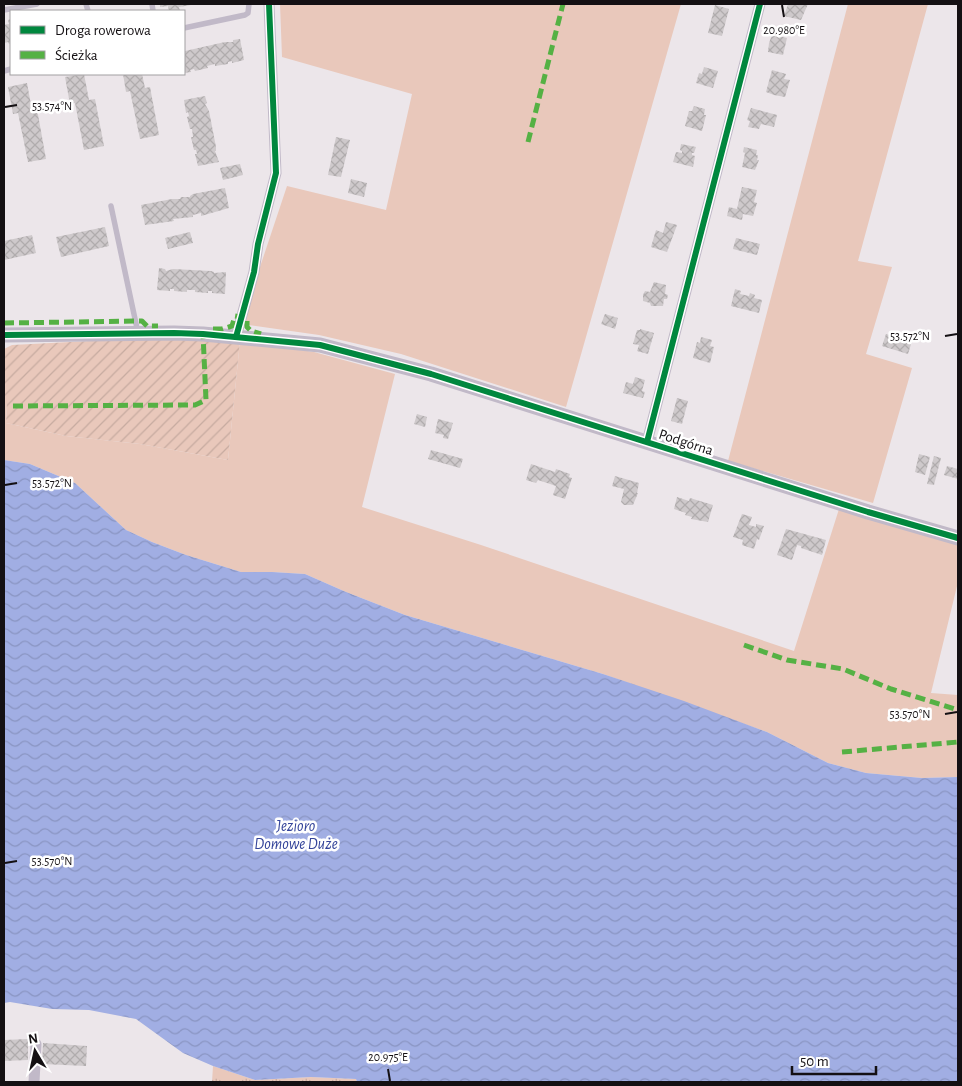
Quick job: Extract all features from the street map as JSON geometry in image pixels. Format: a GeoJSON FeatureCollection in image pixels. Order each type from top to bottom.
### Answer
{"type":"FeatureCollection","features":[{"type":"Feature","properties":{"kind":"street"},"geometry":{"type":"LineString","coordinates":[[236,337],[254,272],[258,244],[276,172],[269,4]]}},
{"type":"Feature","properties":{"kind":"street"},"geometry":{"type":"LineString","coordinates":[[647,442],[760,4]]}},
{"type":"Feature","properties":{"kind":"street","name":"Podgórna"},"geometry":{"type":"LineString","coordinates":[[4,335],[203,334],[320,345],[431,374],[868,512],[958,538]]}},
{"type":"Feature","properties":{"kind":"street"},"geometry":{"type":"LineString","coordinates":[[34,1082],[36,1044]]}},
{"type":"Feature","properties":{"kind":"lane"},"geometry":{"type":"LineString","coordinates":[[4,10],[37,4]]}},
{"type":"Feature","properties":{"kind":"lane"},"geometry":{"type":"LineString","coordinates":[[185,28],[245,15],[249,4]]}},
{"type":"Feature","properties":{"kind":"lane"},"geometry":{"type":"LineString","coordinates":[[111,206],[138,333]]}},
{"type":"Feature","properties":{"kind":"green space"},"geometry":{"type":"Polygon","coordinates":[[[280,4],[681,4],[566,407],[401,354],[319,335],[241,324],[287,186],[386,210],[412,94],[282,57],[280,4]]]}},
{"type":"Feature","properties":{"kind":"green space"},"geometry":{"type":"Polygon","coordinates":[[[848,4],[928,4],[858,261],[892,267],[866,354],[912,368],[873,503],[728,461],[848,4]]]}},
{"type":"Feature","properties":{"kind":"green space"},"geometry":{"type":"Polygon","coordinates":[[[168,337],[240,341],[228,460],[140,444],[66,436],[6,423],[7,403],[4,403],[4,349],[12,345],[168,337]]]}},
{"type":"Feature","properties":{"kind":"green space"},"geometry":{"type":"Polygon","coordinates":[[[240,341],[314,352],[395,374],[362,507],[481,545],[794,651],[839,509],[958,545],[958,582],[931,693],[958,695],[958,777],[922,778],[866,773],[828,763],[767,732],[603,674],[405,615],[305,574],[241,572],[186,555],[126,530],[75,483],[30,464],[4,460],[4,403],[7,403],[6,423],[66,436],[140,444],[228,460],[240,341]]]}},
{"type":"Feature","properties":{"kind":"green space"},"geometry":{"type":"Polygon","coordinates":[[[213,1066],[255,1080],[311,1077],[356,1079],[357,1082],[212,1082],[213,1066]]]}},
{"type":"Feature","properties":{"kind":"water","name":"Jezioro Domowe Duże"},"geometry":{"type":"Polygon","coordinates":[[[4,460],[30,464],[75,483],[126,530],[186,555],[241,572],[305,574],[405,615],[603,674],[684,701],[767,732],[828,763],[866,773],[922,778],[958,777],[958,1082],[357,1082],[356,1079],[311,1077],[255,1080],[213,1066],[183,1053],[136,1019],[89,1010],[52,1009],[10,1002],[4,1003],[4,460]]]}},
{"type":"Feature","properties":{"kind":"building"},"geometry":{"type":"Polygon","coordinates":[[[160,4],[191,4],[179,7],[180,10],[169,10],[168,6],[160,7],[160,4]]]}},
{"type":"Feature","properties":{"kind":"building"},"geometry":{"type":"Polygon","coordinates":[[[788,4],[808,4],[801,20],[784,16],[788,4]]]}},
{"type":"Feature","properties":{"kind":"building"},"geometry":{"type":"Polygon","coordinates":[[[715,5],[729,9],[722,36],[708,33],[715,5]]]}},
{"type":"Feature","properties":{"kind":"building"},"geometry":{"type":"Polygon","coordinates":[[[10,19],[9,44],[8,42],[4,43],[4,25],[9,24],[8,20],[10,19]]]}},
{"type":"Feature","properties":{"kind":"building"},"geometry":{"type":"Polygon","coordinates":[[[770,28],[781,30],[779,36],[787,38],[783,55],[768,52],[772,35],[769,35],[770,28]]]}},
{"type":"Feature","properties":{"kind":"building"},"geometry":{"type":"Polygon","coordinates":[[[240,39],[244,60],[215,66],[215,64],[207,66],[208,68],[195,71],[194,69],[190,70],[191,72],[185,73],[185,51],[233,42],[233,40],[240,39]]]}},
{"type":"Feature","properties":{"kind":"building"},"geometry":{"type":"Polygon","coordinates":[[[704,67],[718,71],[713,88],[696,83],[699,73],[702,74],[704,67]]]}},
{"type":"Feature","properties":{"kind":"building"},"geometry":{"type":"Polygon","coordinates":[[[772,70],[786,74],[784,79],[790,80],[785,97],[766,92],[772,70]]]}},
{"type":"Feature","properties":{"kind":"building"},"geometry":{"type":"Polygon","coordinates":[[[84,75],[89,100],[95,99],[104,146],[84,150],[75,103],[70,104],[65,77],[84,75]]]}},
{"type":"Feature","properties":{"kind":"building"},"geometry":{"type":"Polygon","coordinates":[[[123,75],[142,75],[145,88],[150,87],[159,135],[140,139],[130,91],[126,92],[123,75]]]}},
{"type":"Feature","properties":{"kind":"building"},"geometry":{"type":"Polygon","coordinates":[[[27,83],[32,110],[37,109],[46,159],[28,162],[18,113],[13,114],[8,87],[27,83]]]}},
{"type":"Feature","properties":{"kind":"building"},"geometry":{"type":"Polygon","coordinates":[[[205,96],[207,103],[205,104],[209,111],[216,147],[215,151],[219,162],[198,166],[195,154],[197,154],[191,137],[193,137],[192,129],[190,129],[187,117],[189,116],[188,112],[186,113],[184,100],[205,96]]]}},
{"type":"Feature","properties":{"kind":"building"},"geometry":{"type":"Polygon","coordinates":[[[694,106],[705,109],[704,115],[706,115],[702,131],[685,126],[689,111],[692,111],[694,106]]]}},
{"type":"Feature","properties":{"kind":"building"},"geometry":{"type":"Polygon","coordinates":[[[751,108],[777,115],[774,127],[761,124],[759,129],[748,127],[750,121],[747,120],[751,108]]]}},
{"type":"Feature","properties":{"kind":"building"},"geometry":{"type":"Polygon","coordinates":[[[336,137],[350,140],[341,177],[328,175],[336,137]]]}},
{"type":"Feature","properties":{"kind":"building"},"geometry":{"type":"Polygon","coordinates":[[[681,144],[696,147],[694,153],[692,153],[695,156],[693,167],[673,162],[676,152],[682,153],[680,150],[681,144]]]}},
{"type":"Feature","properties":{"kind":"building"},"geometry":{"type":"Polygon","coordinates":[[[744,147],[757,150],[757,160],[759,160],[755,170],[742,167],[745,153],[743,152],[744,147]]]}},
{"type":"Feature","properties":{"kind":"building"},"geometry":{"type":"Polygon","coordinates":[[[240,164],[243,175],[223,180],[220,168],[240,164]]]}},
{"type":"Feature","properties":{"kind":"building"},"geometry":{"type":"Polygon","coordinates":[[[351,179],[367,183],[364,197],[348,193],[351,179]]]}},
{"type":"Feature","properties":{"kind":"building"},"geometry":{"type":"Polygon","coordinates":[[[742,187],[757,190],[754,202],[757,203],[753,216],[743,214],[742,220],[727,216],[729,207],[737,209],[742,187]]]}},
{"type":"Feature","properties":{"kind":"building"},"geometry":{"type":"Polygon","coordinates":[[[225,188],[229,208],[201,216],[201,213],[193,215],[193,217],[145,225],[141,205],[190,197],[193,194],[225,188]]]}},
{"type":"Feature","properties":{"kind":"building"},"geometry":{"type":"Polygon","coordinates":[[[666,222],[677,225],[667,252],[651,247],[656,230],[663,233],[666,222]]]}},
{"type":"Feature","properties":{"kind":"building"},"geometry":{"type":"Polygon","coordinates":[[[105,227],[109,246],[61,257],[56,237],[105,227]]]}},
{"type":"Feature","properties":{"kind":"building"},"geometry":{"type":"Polygon","coordinates":[[[190,232],[193,243],[168,249],[165,238],[190,232]]]}},
{"type":"Feature","properties":{"kind":"building"},"geometry":{"type":"Polygon","coordinates":[[[32,235],[36,253],[4,260],[4,241],[32,235]]]}},
{"type":"Feature","properties":{"kind":"building"},"geometry":{"type":"Polygon","coordinates":[[[736,238],[760,244],[757,255],[733,249],[736,238]]]}},
{"type":"Feature","properties":{"kind":"building"},"geometry":{"type":"Polygon","coordinates":[[[159,268],[166,271],[173,269],[211,271],[214,273],[226,272],[225,294],[212,293],[212,291],[208,291],[208,293],[195,292],[195,290],[187,290],[187,292],[174,291],[174,289],[170,289],[170,291],[157,290],[159,268]]]}},
{"type":"Feature","properties":{"kind":"building"},"geometry":{"type":"Polygon","coordinates":[[[654,282],[666,285],[665,294],[668,295],[667,299],[664,299],[663,306],[651,306],[650,303],[643,301],[645,291],[650,292],[654,282]]]}},
{"type":"Feature","properties":{"kind":"building"},"geometry":{"type":"Polygon","coordinates":[[[735,289],[741,291],[740,294],[749,296],[750,293],[755,295],[754,298],[762,300],[759,313],[731,306],[735,289]]]}},
{"type":"Feature","properties":{"kind":"building"},"geometry":{"type":"Polygon","coordinates":[[[605,314],[618,318],[615,329],[601,324],[605,314]]]}},
{"type":"Feature","properties":{"kind":"building"},"geometry":{"type":"Polygon","coordinates":[[[640,329],[654,333],[648,354],[637,351],[639,345],[633,344],[637,330],[640,329]]]}},
{"type":"Feature","properties":{"kind":"building"},"geometry":{"type":"Polygon","coordinates":[[[886,334],[912,341],[908,354],[882,346],[886,334]]]}},
{"type":"Feature","properties":{"kind":"building"},"geometry":{"type":"Polygon","coordinates":[[[701,337],[712,340],[710,346],[714,347],[710,363],[693,358],[697,342],[700,343],[701,337]]]}},
{"type":"Feature","properties":{"kind":"building"},"geometry":{"type":"Polygon","coordinates":[[[635,377],[645,380],[642,391],[645,392],[643,398],[623,393],[626,382],[633,384],[635,377]]]}},
{"type":"Feature","properties":{"kind":"building"},"geometry":{"type":"Polygon","coordinates":[[[677,398],[688,401],[682,424],[671,421],[677,398]]]}},
{"type":"Feature","properties":{"kind":"building"},"geometry":{"type":"Polygon","coordinates":[[[417,414],[427,417],[425,427],[414,424],[417,414]]]}},
{"type":"Feature","properties":{"kind":"building"},"geometry":{"type":"Polygon","coordinates":[[[438,419],[453,423],[448,439],[443,438],[444,435],[435,433],[438,419]]]}},
{"type":"Feature","properties":{"kind":"building"},"geometry":{"type":"Polygon","coordinates":[[[431,450],[463,459],[460,468],[428,459],[431,450]]]}},
{"type":"Feature","properties":{"kind":"building"},"geometry":{"type":"Polygon","coordinates":[[[919,454],[930,457],[925,475],[915,472],[919,454]]]}},
{"type":"Feature","properties":{"kind":"building"},"geometry":{"type":"Polygon","coordinates":[[[934,456],[941,458],[934,485],[927,484],[934,456]]]}},
{"type":"Feature","properties":{"kind":"building"},"geometry":{"type":"Polygon","coordinates":[[[531,464],[555,472],[556,469],[570,474],[569,477],[572,478],[565,499],[553,495],[556,486],[538,480],[536,483],[526,480],[531,464]]]}},
{"type":"Feature","properties":{"kind":"building"},"geometry":{"type":"Polygon","coordinates":[[[947,466],[958,469],[958,479],[944,475],[947,466]]]}},
{"type":"Feature","properties":{"kind":"building"},"geometry":{"type":"Polygon","coordinates":[[[615,476],[639,483],[638,493],[633,505],[624,505],[621,502],[624,489],[612,486],[615,476]]]}},
{"type":"Feature","properties":{"kind":"building"},"geometry":{"type":"Polygon","coordinates":[[[677,497],[689,501],[690,498],[713,505],[708,522],[691,519],[692,517],[685,515],[686,513],[674,509],[677,497]]]}},
{"type":"Feature","properties":{"kind":"building"},"geometry":{"type":"Polygon","coordinates":[[[742,514],[752,517],[749,525],[756,527],[756,524],[764,526],[754,549],[742,545],[743,540],[733,537],[742,514]]]}},
{"type":"Feature","properties":{"kind":"building"},"geometry":{"type":"Polygon","coordinates":[[[786,529],[826,540],[822,555],[797,545],[792,560],[777,555],[786,529]]]}},
{"type":"Feature","properties":{"kind":"building"},"geometry":{"type":"Polygon","coordinates":[[[28,1039],[28,1060],[4,1061],[4,1040],[28,1039]]]}},
{"type":"Feature","properties":{"kind":"building"},"geometry":{"type":"Polygon","coordinates":[[[43,1043],[87,1046],[86,1066],[42,1064],[43,1043]]]}},
{"type":"Feature","properties":{"kind":"marked path"},"geometry":{"type":"LineString","coordinates":[[528,142],[563,4]]}},
{"type":"Feature","properties":{"kind":"marked path"},"geometry":{"type":"LineString","coordinates":[[213,329],[232,326],[235,316],[247,318],[247,327],[251,331],[261,334]]}},
{"type":"Feature","properties":{"kind":"marked path"},"geometry":{"type":"LineString","coordinates":[[4,323],[142,321],[147,326],[158,326]]}},
{"type":"Feature","properties":{"kind":"marked path"},"geometry":{"type":"LineString","coordinates":[[13,406],[195,405],[206,400],[203,334]]}},
{"type":"Feature","properties":{"kind":"marked path"},"geometry":{"type":"LineString","coordinates":[[744,645],[787,660],[843,669],[891,689],[958,710]]}},
{"type":"Feature","properties":{"kind":"marked path"},"geometry":{"type":"LineString","coordinates":[[842,752],[958,742]]}},
{"type":"Feature","properties":{"kind":"cycle path"},"geometry":{"type":"LineString","coordinates":[[236,337],[254,272],[258,244],[276,173],[269,4]]}},
{"type":"Feature","properties":{"kind":"cycle path"},"geometry":{"type":"LineString","coordinates":[[647,442],[760,4]]}},
{"type":"Feature","properties":{"kind":"cycle path"},"geometry":{"type":"LineString","coordinates":[[4,335],[174,333],[320,345],[431,374],[868,512],[958,538]]}}]}
